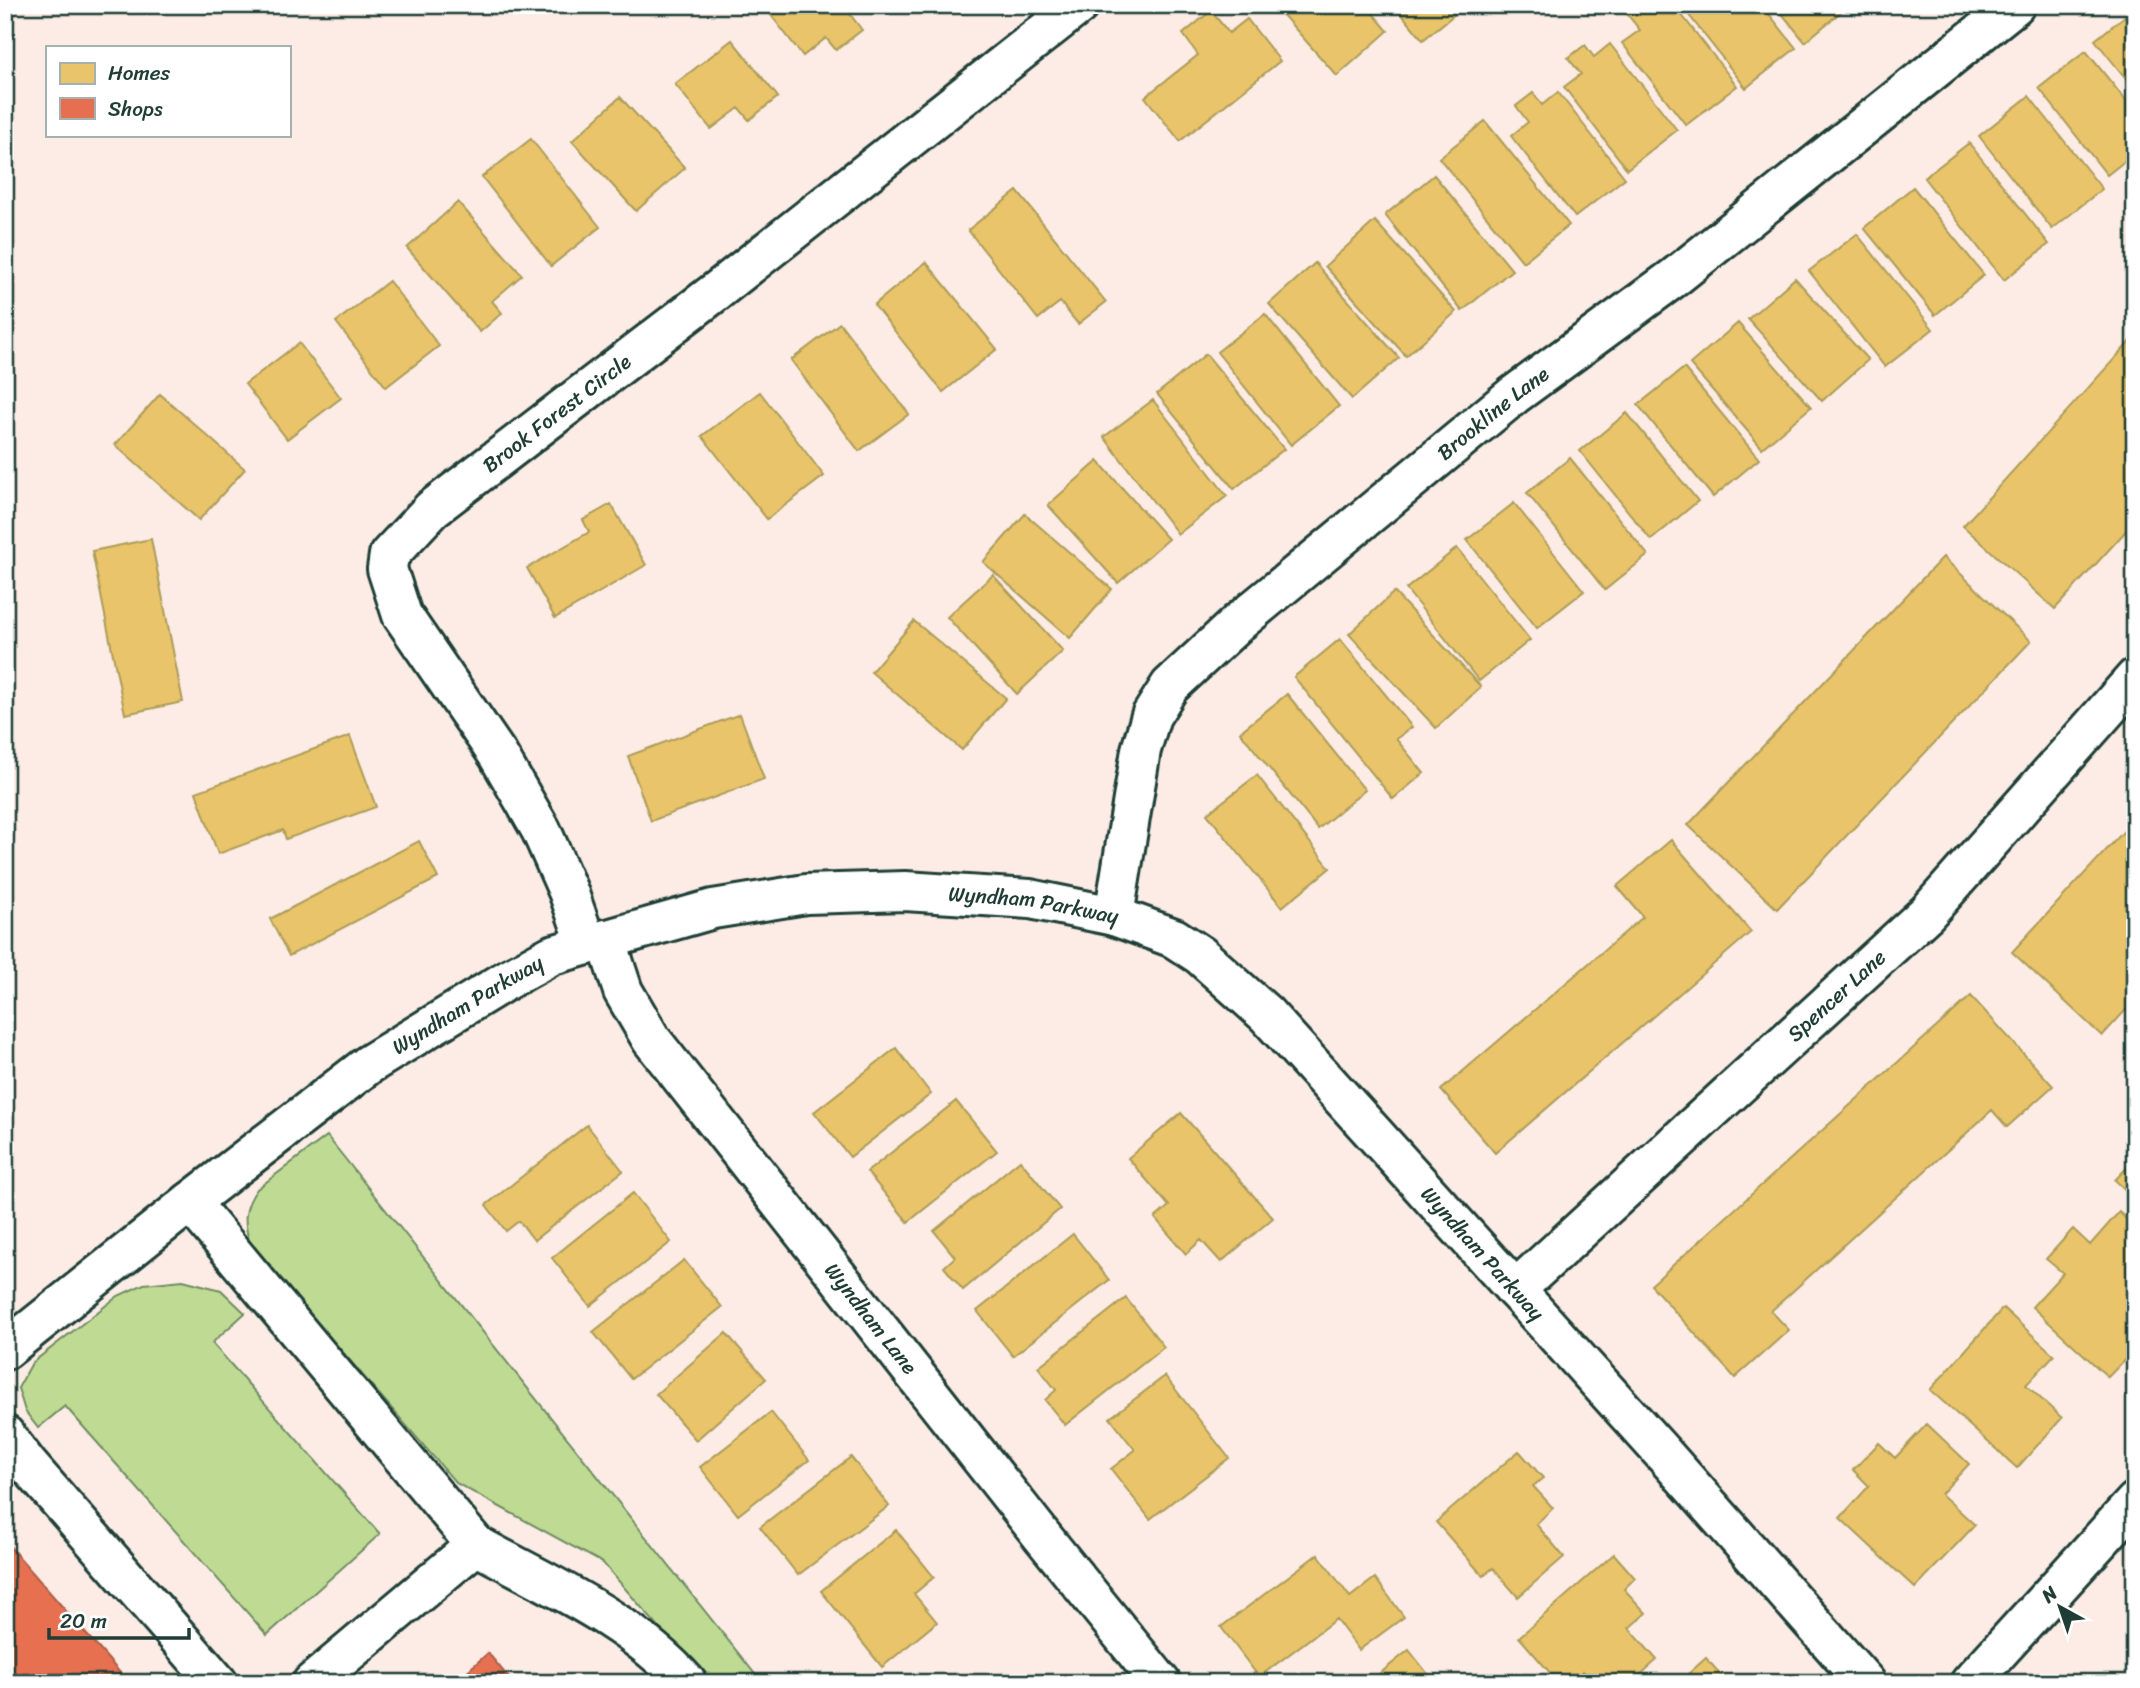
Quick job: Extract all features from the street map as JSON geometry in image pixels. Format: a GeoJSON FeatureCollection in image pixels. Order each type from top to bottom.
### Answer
{"type":"FeatureCollection","features":[{"type":"Feature","properties":{"kind":"street","name":"Brook Forest Circle"},"geometry":{"type":"LineString","coordinates":[[596,942],[568,891],[535,819],[498,755],[402,615],[387,569],[389,555],[432,509],[718,290],[1079,5]]}},
{"type":"Feature","properties":{"kind":"street","name":"Brookline Lane"},"geometry":{"type":"LineString","coordinates":[[1114,916],[1141,750],[1151,716],[1170,686],[1239,622],[1514,395],[1675,277],[2015,5]]}},
{"type":"Feature","properties":{"kind":"street","name":"Spencer Lane"},"geometry":{"type":"LineString","coordinates":[[1515,1290],[1927,913],[2135,678]]}},
{"type":"Feature","properties":{"kind":"street","name":"Wyndham Parkway"},"geometry":{"type":"LineString","coordinates":[[5,1350],[190,1202],[368,1065],[552,955],[713,909],[806,894],[905,891],[1016,898],[1114,916],[1174,938],[1200,955],[1266,1014],[1660,1450],[1866,1683]]}},
{"type":"Feature","properties":{"kind":"street","name":"Wyndham Lane"},"geometry":{"type":"LineString","coordinates":[[596,942],[651,1039],[1161,1683]]}},
{"type":"Feature","properties":{"kind":"street"},"geometry":{"type":"LineString","coordinates":[[190,1202],[476,1545],[617,1623],[687,1683]]}},
{"type":"Feature","properties":{"kind":"street"},"geometry":{"type":"LineString","coordinates":[[5,1435],[17,1474],[218,1683]]}},
{"type":"Feature","properties":{"kind":"street"},"geometry":{"type":"LineString","coordinates":[[1970,1683],[2135,1502]]}},
{"type":"Feature","properties":{"kind":"street"},"geometry":{"type":"LineString","coordinates":[[312,1683],[476,1545]]}},
{"type":"Feature","properties":{"kind":"green space"},"geometry":{"type":"Polygon","coordinates":[[[327,1136],[762,1683],[707,1683],[603,1563],[456,1483],[251,1246],[246,1216],[249,1203],[257,1189],[327,1136]]]}},
{"type":"Feature","properties":{"kind":"green space"},"geometry":{"type":"Polygon","coordinates":[[[183,1280],[221,1290],[245,1313],[212,1343],[380,1534],[267,1635],[65,1406],[38,1428],[25,1411],[18,1388],[32,1363],[118,1296],[144,1284],[183,1280]]]}},
{"type":"Feature","properties":{"kind":"building: Homes"},"geometry":{"type":"Polygon","coordinates":[[[763,5],[843,5],[862,30],[836,50],[826,38],[803,56],[763,5]]]}},
{"type":"Feature","properties":{"kind":"building: Homes"},"geometry":{"type":"Polygon","coordinates":[[[1274,5],[1366,5],[1388,31],[1337,76],[1274,5]]]}},
{"type":"Feature","properties":{"kind":"building: Homes"},"geometry":{"type":"Polygon","coordinates":[[[1394,5],[1466,5],[1423,40],[1394,5]]]}},
{"type":"Feature","properties":{"kind":"building: Homes"},"geometry":{"type":"Polygon","coordinates":[[[1638,5],[1648,5],[1653,12],[1662,5],[1674,5],[1737,86],[1686,125],[1622,43],[1640,30],[1627,14],[1638,5]]]}},
{"type":"Feature","properties":{"kind":"building: Homes"},"geometry":{"type":"Polygon","coordinates":[[[1681,5],[1762,5],[1796,48],[1746,88],[1681,5]]]}},
{"type":"Feature","properties":{"kind":"building: Homes"},"geometry":{"type":"Polygon","coordinates":[[[1775,5],[1849,5],[1805,42],[1775,5]]]}},
{"type":"Feature","properties":{"kind":"building: Homes"},"geometry":{"type":"Polygon","coordinates":[[[2135,8],[2135,90],[2095,40],[2135,8]]]}},
{"type":"Feature","properties":{"kind":"building: Homes"},"geometry":{"type":"Polygon","coordinates":[[[1211,11],[1229,33],[1247,19],[1280,61],[1180,141],[1145,97],[1198,55],[1183,34],[1211,11]]]}},
{"type":"Feature","properties":{"kind":"building: Homes"},"geometry":{"type":"Polygon","coordinates":[[[732,40],[778,97],[749,120],[739,108],[711,129],[675,84],[732,40]]]}},
{"type":"Feature","properties":{"kind":"building: Homes"},"geometry":{"type":"Polygon","coordinates":[[[1610,44],[1677,130],[1627,169],[1564,87],[1581,74],[1568,58],[1585,45],[1594,57],[1610,44]]]}},
{"type":"Feature","properties":{"kind":"building: Homes"},"geometry":{"type":"Polygon","coordinates":[[[2086,51],[2135,112],[2135,153],[2107,175],[2039,88],[2086,51]]]}},
{"type":"Feature","properties":{"kind":"building: Homes"},"geometry":{"type":"Polygon","coordinates":[[[1558,92],[1625,178],[1575,217],[1511,136],[1528,122],[1516,106],[1533,93],[1542,105],[1558,92]]]}},
{"type":"Feature","properties":{"kind":"building: Homes"},"geometry":{"type":"Polygon","coordinates":[[[2029,96],[2102,189],[2052,229],[1979,136],[2029,96]]]}},
{"type":"Feature","properties":{"kind":"building: Homes"},"geometry":{"type":"Polygon","coordinates":[[[620,97],[685,168],[636,211],[572,141],[620,97]]]}},
{"type":"Feature","properties":{"kind":"building: Homes"},"geometry":{"type":"Polygon","coordinates":[[[1485,121],[1569,225],[1523,262],[1439,158],[1485,121]]]}},
{"type":"Feature","properties":{"kind":"building: Homes"},"geometry":{"type":"Polygon","coordinates":[[[531,139],[600,227],[551,266],[482,177],[531,139]]]}},
{"type":"Feature","properties":{"kind":"building: Homes"},"geometry":{"type":"Polygon","coordinates":[[[1969,143],[2049,244],[2004,280],[1924,178],[1969,143]]]}},
{"type":"Feature","properties":{"kind":"building: Homes"},"geometry":{"type":"Polygon","coordinates":[[[1434,175],[1512,270],[1462,311],[1385,215],[1434,175]]]}},
{"type":"Feature","properties":{"kind":"building: Homes"},"geometry":{"type":"Polygon","coordinates":[[[1913,187],[1984,275],[1935,315],[1864,228],[1913,187]]]}},
{"type":"Feature","properties":{"kind":"building: Homes"},"geometry":{"type":"Polygon","coordinates":[[[1017,191],[1106,302],[1078,324],[1060,302],[1038,319],[968,230],[1017,191]]]}},
{"type":"Feature","properties":{"kind":"building: Homes"},"geometry":{"type":"Polygon","coordinates":[[[458,202],[522,275],[492,301],[502,313],[480,332],[407,248],[458,202]]]}},
{"type":"Feature","properties":{"kind":"building: Homes"},"geometry":{"type":"Polygon","coordinates":[[[1375,221],[1456,312],[1406,356],[1325,266],[1375,221]]]}},
{"type":"Feature","properties":{"kind":"building: Homes"},"geometry":{"type":"Polygon","coordinates":[[[1857,234],[1933,329],[1885,367],[1809,271],[1857,234]]]}},
{"type":"Feature","properties":{"kind":"building: Homes"},"geometry":{"type":"Polygon","coordinates":[[[926,262],[997,349],[943,392],[874,305],[926,262]]]}},
{"type":"Feature","properties":{"kind":"building: Homes"},"geometry":{"type":"Polygon","coordinates":[[[1315,263],[1399,358],[1352,399],[1269,304],[1315,263]]]}},
{"type":"Feature","properties":{"kind":"building: Homes"},"geometry":{"type":"Polygon","coordinates":[[[1795,278],[1868,360],[1822,401],[1748,319],[1795,278]]]}},
{"type":"Feature","properties":{"kind":"building: Homes"},"geometry":{"type":"Polygon","coordinates":[[[389,281],[439,346],[386,387],[336,322],[389,281]]]}},
{"type":"Feature","properties":{"kind":"building: Homes"},"geometry":{"type":"Polygon","coordinates":[[[1265,314],[1339,406],[1291,445],[1217,352],[1265,314]]]}},
{"type":"Feature","properties":{"kind":"building: Homes"},"geometry":{"type":"Polygon","coordinates":[[[840,323],[909,414],[859,451],[791,360],[840,323]]]}},
{"type":"Feature","properties":{"kind":"building: Homes"},"geometry":{"type":"Polygon","coordinates":[[[1738,323],[1811,407],[1762,448],[1690,364],[1738,323]]]}},
{"type":"Feature","properties":{"kind":"building: Homes"},"geometry":{"type":"Polygon","coordinates":[[[2135,336],[2135,521],[2055,609],[1963,526],[2135,336]]]}},
{"type":"Feature","properties":{"kind":"building: Homes"},"geometry":{"type":"Polygon","coordinates":[[[299,343],[341,398],[287,439],[245,384],[299,343]]]}},
{"type":"Feature","properties":{"kind":"building: Homes"},"geometry":{"type":"Polygon","coordinates":[[[1206,354],[1284,449],[1234,489],[1157,394],[1206,354]]]}},
{"type":"Feature","properties":{"kind":"building: Homes"},"geometry":{"type":"Polygon","coordinates":[[[1684,368],[1759,459],[1713,497],[1638,405],[1684,368]]]}},
{"type":"Feature","properties":{"kind":"building: Homes"},"geometry":{"type":"Polygon","coordinates":[[[760,392],[824,476],[767,519],[702,436],[760,392]]]}},
{"type":"Feature","properties":{"kind":"building: Homes"},"geometry":{"type":"Polygon","coordinates":[[[160,394],[245,469],[199,520],[115,445],[160,394]]]}},
{"type":"Feature","properties":{"kind":"building: Homes"},"geometry":{"type":"Polygon","coordinates":[[[1153,400],[1227,496],[1178,534],[1104,437],[1153,400]]]}},
{"type":"Feature","properties":{"kind":"building: Homes"},"geometry":{"type":"Polygon","coordinates":[[[1627,413],[1698,501],[1651,540],[1580,451],[1627,413]]]}},
{"type":"Feature","properties":{"kind":"building: Homes"},"geometry":{"type":"Polygon","coordinates":[[[1570,458],[1648,555],[1605,590],[1527,493],[1570,458]]]}},
{"type":"Feature","properties":{"kind":"building: Homes"},"geometry":{"type":"Polygon","coordinates":[[[1098,461],[1168,539],[1118,583],[1048,505],[1098,461]]]}},
{"type":"Feature","properties":{"kind":"building: Homes"},"geometry":{"type":"Polygon","coordinates":[[[1514,503],[1584,591],[1537,628],[1467,540],[1514,503]]]}},
{"type":"Feature","properties":{"kind":"building: Homes"},"geometry":{"type":"Polygon","coordinates":[[[611,504],[646,565],[555,618],[527,568],[589,532],[583,520],[611,504]]]}},
{"type":"Feature","properties":{"kind":"building: Homes"},"geometry":{"type":"Polygon","coordinates":[[[1025,514],[1112,589],[1070,638],[983,562],[1025,514]]]}},
{"type":"Feature","properties":{"kind":"building: Homes"},"geometry":{"type":"Polygon","coordinates":[[[151,539],[183,702],[125,714],[92,551],[151,539]]]}},
{"type":"Feature","properties":{"kind":"building: Homes"},"geometry":{"type":"Polygon","coordinates":[[[1457,548],[1530,640],[1479,681],[1406,589],[1457,548]]]}},
{"type":"Feature","properties":{"kind":"building: Homes"},"geometry":{"type":"Polygon","coordinates":[[[1943,557],[2031,641],[1777,909],[1688,825],[1943,557]]]}},
{"type":"Feature","properties":{"kind":"building: Homes"},"geometry":{"type":"Polygon","coordinates":[[[993,575],[1063,651],[1017,694],[947,617],[993,575]]]}},
{"type":"Feature","properties":{"kind":"building: Homes"},"geometry":{"type":"Polygon","coordinates":[[[1394,592],[1481,687],[1436,728],[1349,634],[1394,592]]]}},
{"type":"Feature","properties":{"kind":"building: Homes"},"geometry":{"type":"Polygon","coordinates":[[[914,621],[1006,698],[962,750],[871,672],[914,621]]]}},
{"type":"Feature","properties":{"kind":"building: Homes"},"geometry":{"type":"Polygon","coordinates":[[[1340,639],[1412,727],[1396,739],[1424,773],[1393,799],[1294,677],[1340,639]]]}},
{"type":"Feature","properties":{"kind":"building: Homes"},"geometry":{"type":"Polygon","coordinates":[[[1287,694],[1365,790],[1318,829],[1240,732],[1287,694]]]}},
{"type":"Feature","properties":{"kind":"building: Homes"},"geometry":{"type":"Polygon","coordinates":[[[740,714],[764,779],[651,821],[628,756],[740,714]]]}},
{"type":"Feature","properties":{"kind":"building: Homes"},"geometry":{"type":"Polygon","coordinates":[[[350,736],[376,807],[286,839],[283,830],[218,854],[196,792],[350,736]]]}},
{"type":"Feature","properties":{"kind":"building: Homes"},"geometry":{"type":"Polygon","coordinates":[[[1257,775],[1330,868],[1282,907],[1207,814],[1257,775]]]}},
{"type":"Feature","properties":{"kind":"building: Homes"},"geometry":{"type":"Polygon","coordinates":[[[2135,819],[2135,1000],[2102,1036],[2012,952],[2135,819]]]}},
{"type":"Feature","properties":{"kind":"building: Homes"},"geometry":{"type":"Polygon","coordinates":[[[1671,840],[1751,932],[1495,1153],[1441,1090],[1643,917],[1617,886],[1671,840]]]}},
{"type":"Feature","properties":{"kind":"building: Homes"},"geometry":{"type":"Polygon","coordinates":[[[419,841],[438,878],[289,956],[270,919],[419,841]]]}},
{"type":"Feature","properties":{"kind":"building: Homes"},"geometry":{"type":"Polygon","coordinates":[[[1971,996],[2053,1086],[2007,1127],[1992,1110],[1771,1311],[1789,1330],[1735,1378],[1651,1285],[1971,996]]]}},
{"type":"Feature","properties":{"kind":"building: Homes"},"geometry":{"type":"Polygon","coordinates":[[[896,1048],[931,1094],[850,1157],[814,1112],[896,1048]]]}},
{"type":"Feature","properties":{"kind":"building: Homes"},"geometry":{"type":"Polygon","coordinates":[[[956,1101],[997,1151],[908,1222],[867,1172],[956,1101]]]}},
{"type":"Feature","properties":{"kind":"building: Homes"},"geometry":{"type":"Polygon","coordinates":[[[1181,1113],[1273,1218],[1221,1262],[1201,1240],[1186,1254],[1155,1218],[1169,1206],[1128,1158],[1181,1113]]]}},
{"type":"Feature","properties":{"kind":"building: Homes"},"geometry":{"type":"Polygon","coordinates":[[[587,1125],[623,1171],[534,1240],[519,1221],[506,1231],[486,1205],[587,1125]]]}},
{"type":"Feature","properties":{"kind":"building: Homes"},"geometry":{"type":"Polygon","coordinates":[[[2135,1159],[2135,1199],[2115,1180],[2135,1159]]]}},
{"type":"Feature","properties":{"kind":"building: Homes"},"geometry":{"type":"Polygon","coordinates":[[[1020,1160],[1060,1209],[963,1290],[944,1267],[955,1257],[934,1231],[1020,1160]]]}},
{"type":"Feature","properties":{"kind":"building: Homes"},"geometry":{"type":"Polygon","coordinates":[[[633,1193],[671,1242],[590,1306],[552,1258],[633,1193]]]}},
{"type":"Feature","properties":{"kind":"building: Homes"},"geometry":{"type":"Polygon","coordinates":[[[2119,1212],[2135,1227],[2135,1349],[2108,1377],[2032,1307],[2063,1273],[2046,1259],[2073,1229],[2090,1245],[2119,1212]]]}},
{"type":"Feature","properties":{"kind":"building: Homes"},"geometry":{"type":"Polygon","coordinates":[[[1073,1234],[1109,1280],[1013,1356],[977,1311],[1073,1234]]]}},
{"type":"Feature","properties":{"kind":"building: Homes"},"geometry":{"type":"Polygon","coordinates":[[[684,1260],[722,1307],[631,1379],[593,1332],[684,1260]]]}},
{"type":"Feature","properties":{"kind":"building: Homes"},"geometry":{"type":"Polygon","coordinates":[[[1126,1298],[1164,1347],[1065,1425],[1045,1400],[1056,1390],[1038,1367],[1126,1298]]]}},
{"type":"Feature","properties":{"kind":"building: Homes"},"geometry":{"type":"Polygon","coordinates":[[[2003,1308],[2054,1355],[2026,1385],[2062,1418],[2017,1468],[1930,1390],[2003,1308]]]}},
{"type":"Feature","properties":{"kind":"building: Homes"},"geometry":{"type":"Polygon","coordinates":[[[726,1333],[766,1379],[696,1440],[656,1394],[726,1333]]]}},
{"type":"Feature","properties":{"kind":"building: Homes"},"geometry":{"type":"Polygon","coordinates":[[[1165,1376],[1229,1458],[1150,1519],[1111,1469],[1135,1450],[1110,1418],[1165,1376]]]}},
{"type":"Feature","properties":{"kind":"building: Homes"},"geometry":{"type":"Polygon","coordinates":[[[771,1412],[809,1460],[738,1515],[700,1467],[771,1412]]]}},
{"type":"Feature","properties":{"kind":"building: Homes"},"geometry":{"type":"Polygon","coordinates":[[[1927,1424],[1969,1464],[1941,1494],[1975,1525],[1915,1588],[1840,1518],[1869,1486],[1853,1470],[1879,1443],[1895,1458],[1927,1424]]]}},
{"type":"Feature","properties":{"kind":"building: Homes"},"geometry":{"type":"Polygon","coordinates":[[[1519,1451],[1543,1478],[1533,1486],[1553,1508],[1536,1524],[1564,1557],[1518,1597],[1493,1568],[1483,1576],[1436,1522],[1519,1451]]]}},
{"type":"Feature","properties":{"kind":"building: Homes"},"geometry":{"type":"Polygon","coordinates":[[[851,1457],[889,1506],[798,1575],[760,1527],[851,1457]]]}},
{"type":"Feature","properties":{"kind":"building: Homes"},"geometry":{"type":"Polygon","coordinates":[[[896,1530],[934,1577],[914,1594],[937,1622],[882,1667],[821,1591],[896,1530]]]}},
{"type":"Feature","properties":{"kind":"building: Homes"},"geometry":{"type":"Polygon","coordinates":[[[1318,1554],[1350,1597],[1375,1578],[1404,1617],[1359,1650],[1336,1619],[1259,1677],[1221,1627],[1318,1554]]]}},
{"type":"Feature","properties":{"kind":"building: Homes"},"geometry":{"type":"Polygon","coordinates":[[[1614,1554],[1635,1578],[1624,1589],[1646,1613],[1629,1628],[1657,1660],[1631,1683],[1594,1683],[1583,1671],[1570,1683],[1559,1683],[1519,1637],[1614,1554]]]}},
{"type":"Feature","properties":{"kind":"building: Homes"},"geometry":{"type":"Polygon","coordinates":[[[1409,1650],[1435,1683],[1368,1683],[1409,1650]]]}},
{"type":"Feature","properties":{"kind":"building: Homes"},"geometry":{"type":"Polygon","coordinates":[[[1706,1658],[1728,1683],[1678,1683],[1706,1658]]]}},
{"type":"Feature","properties":{"kind":"building: Shops"},"geometry":{"type":"Polygon","coordinates":[[[5,1541],[129,1683],[5,1683],[5,1541]]]}},
{"type":"Feature","properties":{"kind":"building: Shops"},"geometry":{"type":"Polygon","coordinates":[[[488,1653],[513,1683],[454,1683],[488,1653]]]}}]}
